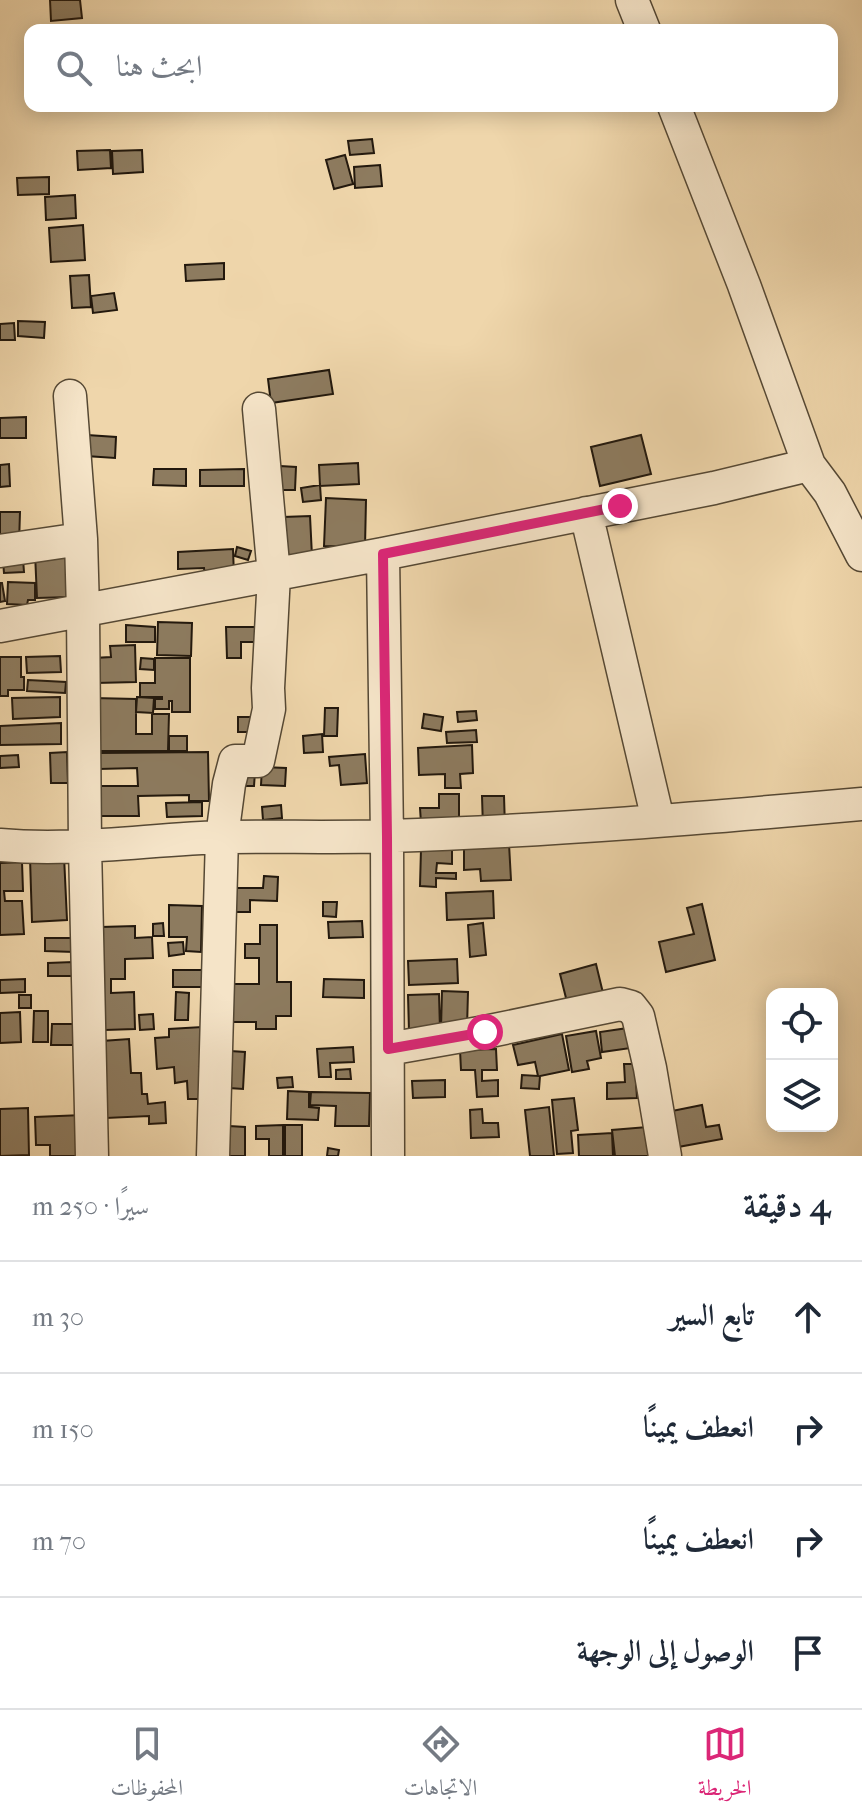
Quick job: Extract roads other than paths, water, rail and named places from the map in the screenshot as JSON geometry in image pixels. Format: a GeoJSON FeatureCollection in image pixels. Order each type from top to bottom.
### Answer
{"type":"FeatureCollection","features":[{"type":"Feature","properties":{"kind":"street"},"geometry":{"type":"LineString","coordinates":[[632,0],[642,24]]}},
{"type":"Feature","properties":{"kind":"street"},"geometry":{"type":"LineString","coordinates":[[676,112],[744,285],[809,465],[830,493],[862,555]]}},
{"type":"Feature","properties":{"kind":"street"},"geometry":{"type":"LineString","coordinates":[[70,396],[81,539],[92,1156]]}},
{"type":"Feature","properties":{"kind":"street"},"geometry":{"type":"LineString","coordinates":[[213,1156],[222,837],[233,764],[235,761],[258,761],[269,709],[274,575],[259,409]]}},
{"type":"Feature","properties":{"kind":"street"},"geometry":{"type":"LineString","coordinates":[[0,626],[383,554],[714,488],[809,465]]}},
{"type":"Feature","properties":{"kind":"street"},"geometry":{"type":"LineString","coordinates":[[586,513],[658,820]]}},
{"type":"Feature","properties":{"kind":"street"},"geometry":{"type":"LineString","coordinates":[[0,551],[81,539]]}},
{"type":"Feature","properties":{"kind":"street"},"geometry":{"type":"LineString","coordinates":[[383,554],[388,1156]]}},
{"type":"Feature","properties":{"kind":"street"},"geometry":{"type":"LineString","coordinates":[[0,845],[85,846],[222,837],[387,837],[862,804]]}},
{"type":"Feature","properties":{"kind":"street"},"geometry":{"type":"LineString","coordinates":[[388,1049],[620,1004],[631,1007],[638,1016],[650,1068],[665,1156]]}}]}
